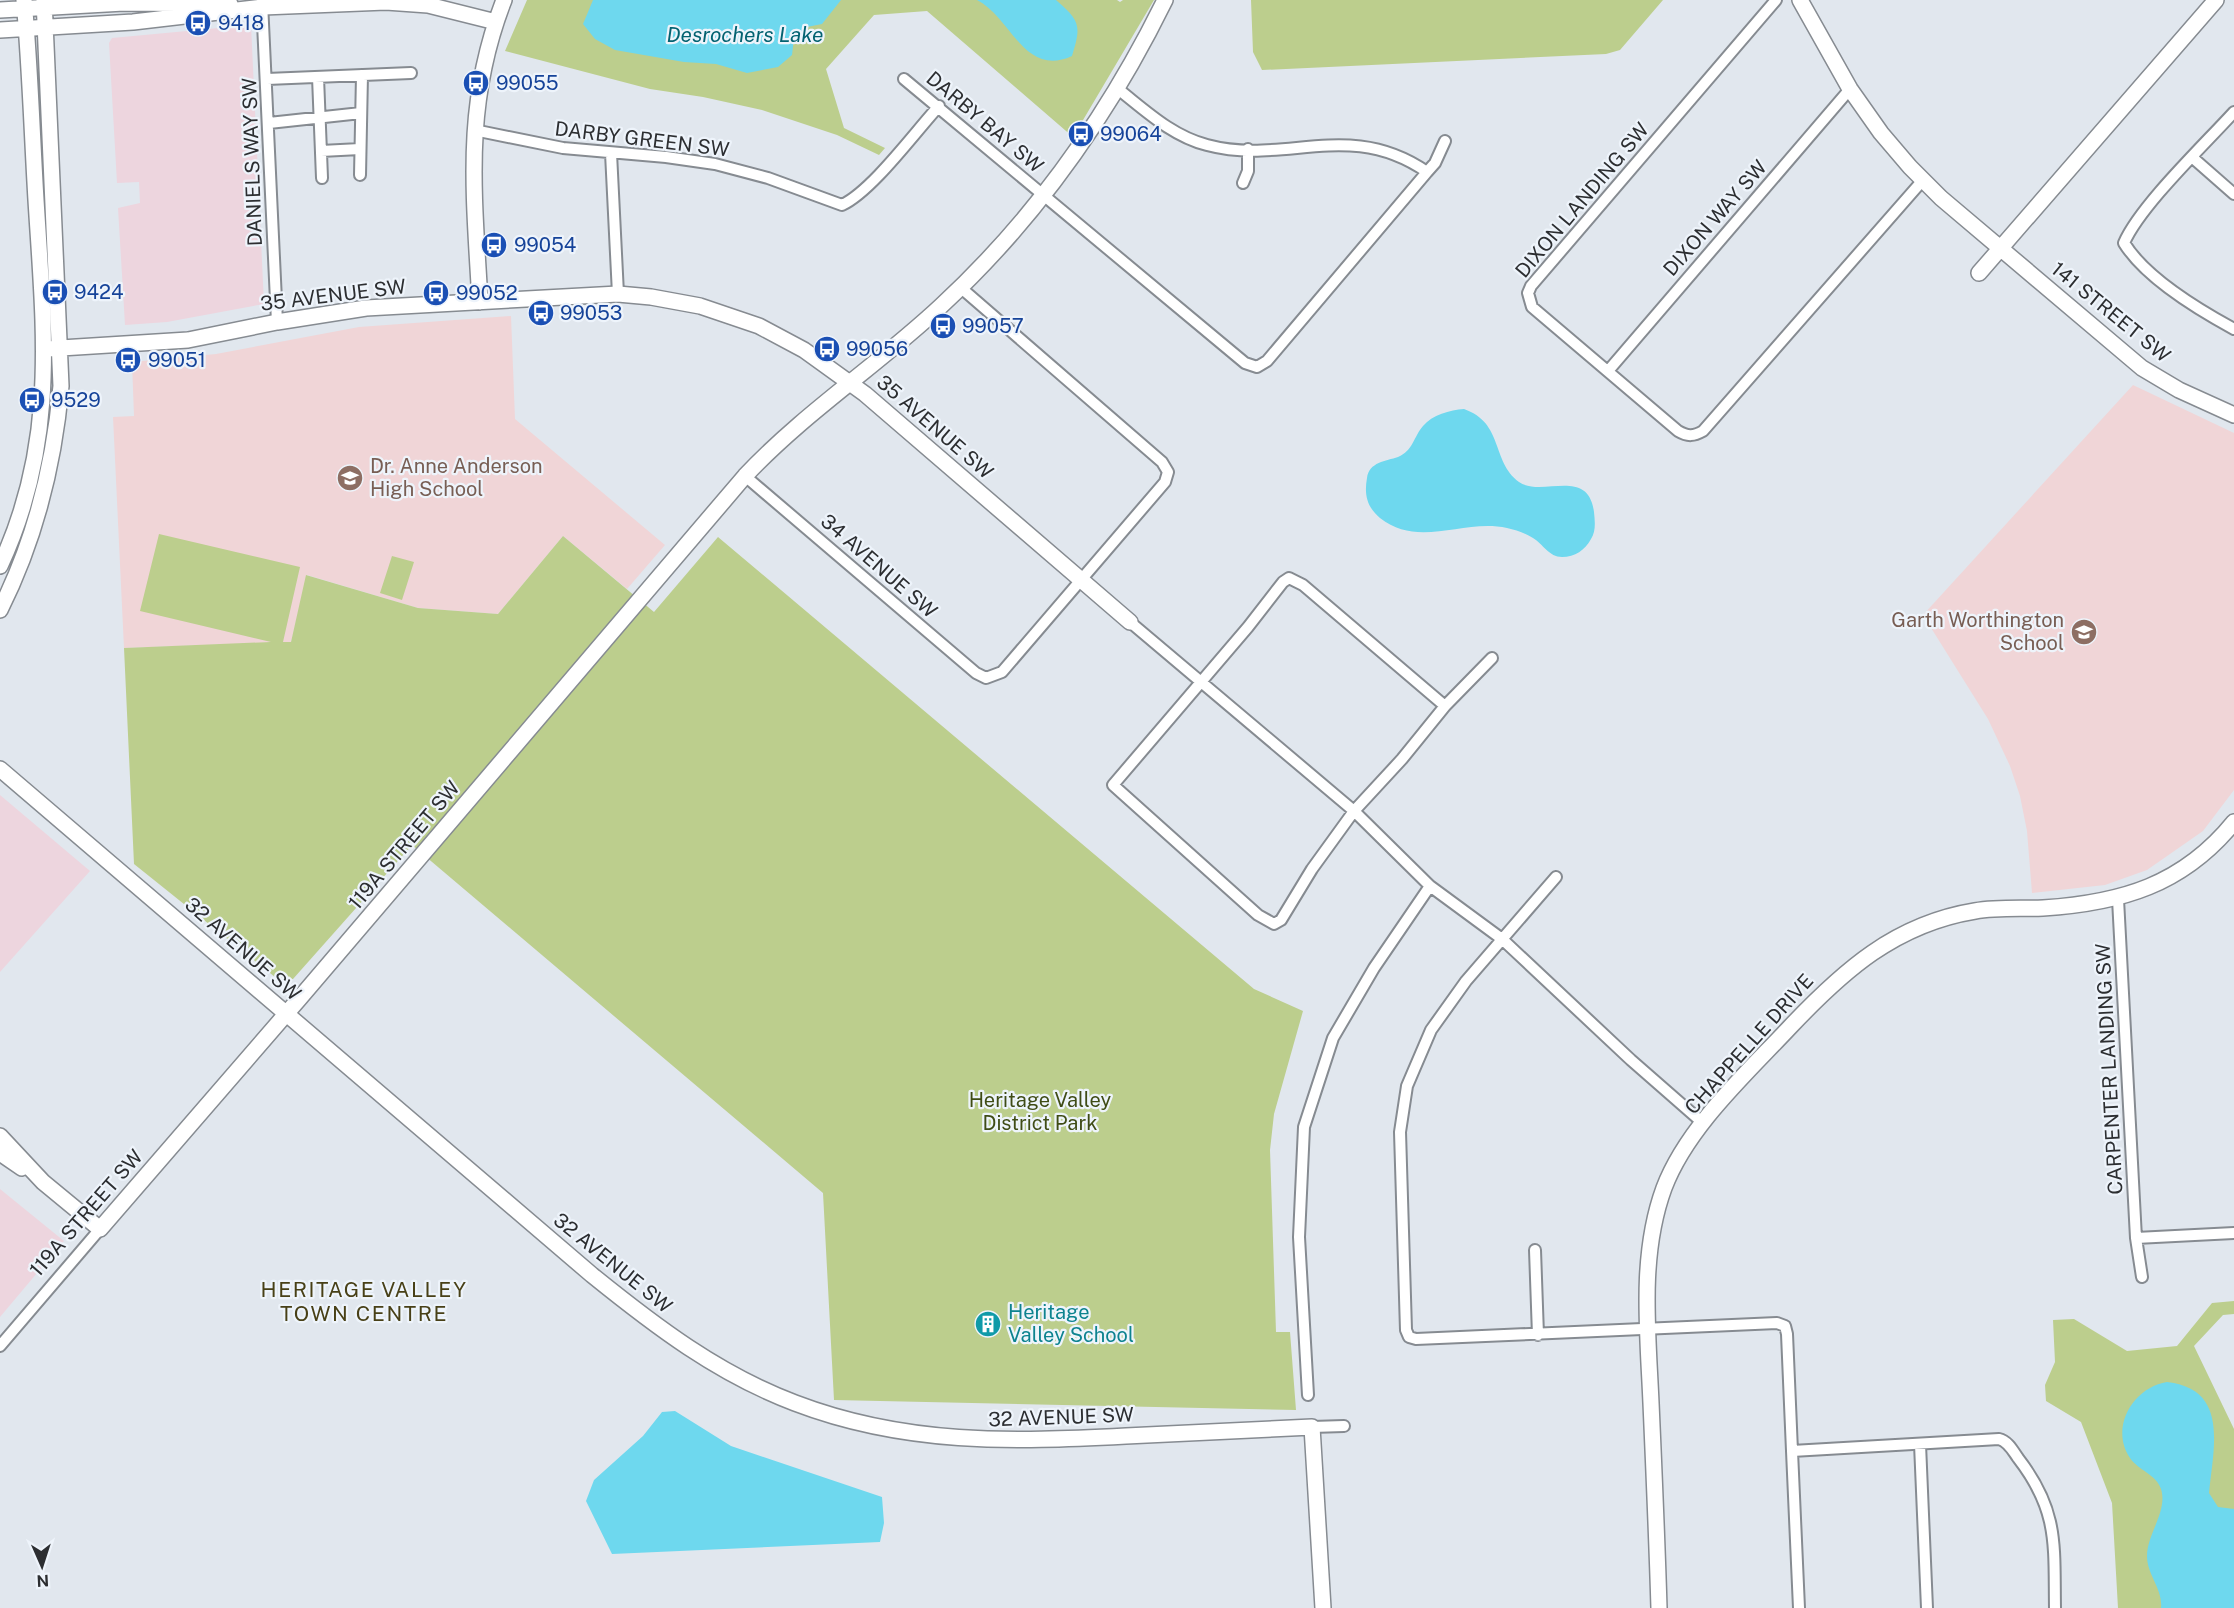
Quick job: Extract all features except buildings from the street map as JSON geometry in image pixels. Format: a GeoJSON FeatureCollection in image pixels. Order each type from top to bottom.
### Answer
{"type":"FeatureCollection","features":[{"type":"Feature","properties":{"kind":"street"},"geometry":{"type":"LineString","coordinates":[[480,302],[474,130],[486,54],[504,0]]}},
{"type":"Feature","properties":{"kind":"street","name":"119A STREET SW"},"geometry":{"type":"LineString","coordinates":[[0,1346],[745,476],[777,445],[852,383],[960,287],[1043,194],[1118,89],[1165,0]]}},
{"type":"Feature","properties":{"kind":"street","name":"DIXON LANDING SW"},"geometry":{"type":"LineString","coordinates":[[1776,0],[1531,286],[1528,293],[1532,308],[1684,435],[1690,436],[1704,431],[1923,180]]}},
{"type":"Feature","properties":{"kind":"street","name":"141 STREET SW"},"geometry":{"type":"LineString","coordinates":[[1800,0],[1850,89],[1881,133],[1923,180],[2142,368],[2234,416]]}},
{"type":"Feature","properties":{"kind":"street"},"geometry":{"type":"LineString","coordinates":[[1979,273],[2216,0]]}},
{"type":"Feature","properties":{"kind":"street"},"geometry":{"type":"LineString","coordinates":[[0,9],[25,4],[407,2],[446,8],[496,22]]}},
{"type":"Feature","properties":{"kind":"street"},"geometry":{"type":"LineString","coordinates":[[0,30],[133,22],[262,3]]}},
{"type":"Feature","properties":{"kind":"street","name":"DANIELS WAY SW"},"geometry":{"type":"LineString","coordinates":[[262,3],[277,322]]}},
{"type":"Feature","properties":{"kind":"street"},"geometry":{"type":"LineString","coordinates":[[0,566],[13,534],[36,456],[44,394],[45,350],[25,4]]}},
{"type":"Feature","properties":{"kind":"street"},"geometry":{"type":"LineString","coordinates":[[0,610],[24,557],[43,499],[58,416],[61,348],[44,4]]}},
{"type":"Feature","properties":{"kind":"street"},"geometry":{"type":"LineString","coordinates":[[267,80],[411,74]]}},
{"type":"Feature","properties":{"kind":"street"},"geometry":{"type":"LineString","coordinates":[[360,175],[362,75]]}},
{"type":"Feature","properties":{"kind":"street"},"geometry":{"type":"LineString","coordinates":[[318,77],[322,178]]}},
{"type":"Feature","properties":{"kind":"street","name":"DARBY BAY SW"},"geometry":{"type":"LineString","coordinates":[[904,79],[1245,363],[1257,367],[1267,361],[1427,172]]}},
{"type":"Feature","properties":{"kind":"street"},"geometry":{"type":"LineString","coordinates":[[1118,89],[1159,122],[1208,145],[1248,149],[1360,146],[1397,155],[1427,172],[1435,163],[1445,141]]}},
{"type":"Feature","properties":{"kind":"street","name":"DIXON WAY SW"},"geometry":{"type":"LineString","coordinates":[[1608,371],[1850,89]]}},
{"type":"Feature","properties":{"kind":"street","name":"DARBY GREEN SW"},"geometry":{"type":"LineString","coordinates":[[474,130],[563,148],[683,159],[741,170],[842,205],[853,199],[870,182],[939,106]]}},
{"type":"Feature","properties":{"kind":"street"},"geometry":{"type":"LineString","coordinates":[[2234,112],[2129,233],[2124,243],[2130,253],[2165,283],[2234,329]]}},
{"type":"Feature","properties":{"kind":"street"},"geometry":{"type":"LineString","coordinates":[[269,123],[361,113]]}},
{"type":"Feature","properties":{"kind":"street"},"geometry":{"type":"LineString","coordinates":[[321,151],[360,149]]}},
{"type":"Feature","properties":{"kind":"street"},"geometry":{"type":"LineString","coordinates":[[1243,183],[1248,171],[1248,149]]}},
{"type":"Feature","properties":{"kind":"street"},"geometry":{"type":"LineString","coordinates":[[611,153],[618,294]]}},
{"type":"Feature","properties":{"kind":"street"},"geometry":{"type":"LineString","coordinates":[[2193,158],[2234,194]]}},
{"type":"Feature","properties":{"kind":"street"},"geometry":{"type":"LineString","coordinates":[[960,287],[1166,466],[1168,472],[1165,482],[1081,579]]}},
{"type":"Feature","properties":{"kind":"street","name":"35 AVENUE SW"},"geometry":{"type":"LineString","coordinates":[[45,350],[188,340],[277,322],[366,308],[618,294],[700,306],[759,326],[804,350],[852,383],[1130,622]]}},
{"type":"Feature","properties":{"kind":"street","name":"34 AVENUE SW"},"geometry":{"type":"LineString","coordinates":[[745,476],[976,673],[991,678],[1002,672],[1081,579]]}},
{"type":"Feature","properties":{"kind":"street"},"geometry":{"type":"LineString","coordinates":[[1445,706],[1303,585],[1289,578],[1283,582],[1113,785],[1266,921],[1274,924],[1281,920],[1312,869],[1354,811],[1402,759],[1445,706],[1492,658]]}},
{"type":"Feature","properties":{"kind":"street"},"geometry":{"type":"LineString","coordinates":[[1130,622],[1354,811],[1430,886],[1502,939],[1631,1060],[1703,1123]]}},
{"type":"Feature","properties":{"kind":"street","name":"32 AVENUE SW"},"geometry":{"type":"LineString","coordinates":[[0,769],[592,1275],[650,1321],[722,1369],[794,1403],[876,1426],[958,1439],[1023,1441],[1344,1426]]}},
{"type":"Feature","properties":{"kind":"street","name":"CHAPPELLE DRIVE"},"geometry":{"type":"LineString","coordinates":[[1659,1608],[1646,1276],[1664,1187],[1703,1123],[1828,986],[1862,958],[1906,933],[1952,916],[1977,910],[2087,904],[2118,899],[2146,889],[2185,868],[2220,839],[2234,822]]}},
{"type":"Feature","properties":{"kind":"street"},"geometry":{"type":"LineString","coordinates":[[1556,877],[1502,939],[1431,1030],[1407,1086],[1400,1132],[1406,1330],[1409,1338],[1416,1339],[1777,1323],[1785,1326],[1799,1608]]}},
{"type":"Feature","properties":{"kind":"street"},"geometry":{"type":"LineString","coordinates":[[1308,1395],[1299,1237],[1304,1127],[1333,1038],[1374,968],[1430,886]]}},
{"type":"Feature","properties":{"kind":"street","name":"CARPENTER LANDING SW"},"geometry":{"type":"LineString","coordinates":[[2118,899],[2136,1238],[2142,1277]]}},
{"type":"Feature","properties":{"kind":"street"},"geometry":{"type":"LineString","coordinates":[[0,1136],[43,1182]]}},
{"type":"Feature","properties":{"kind":"street"},"geometry":{"type":"LineString","coordinates":[[0,1153],[43,1182],[100,1229]]}},
{"type":"Feature","properties":{"kind":"street"},"geometry":{"type":"LineString","coordinates":[[2136,1238],[2234,1233]]}},
{"type":"Feature","properties":{"kind":"street"},"geometry":{"type":"LineString","coordinates":[[1535,1250],[1538,1335]]}},
{"type":"Feature","properties":{"kind":"street"},"geometry":{"type":"LineString","coordinates":[[1312,1427],[1323,1608]]}},
{"type":"Feature","properties":{"kind":"street"},"geometry":{"type":"LineString","coordinates":[[1792,1451],[1999,1439],[2008,1444],[2034,1479],[2052,1523],[2055,1608]]}},
{"type":"Feature","properties":{"kind":"street"},"geometry":{"type":"LineString","coordinates":[[1920,1444],[1927,1608]]}},
{"type":"Feature","properties":{"kind":"shaded area"},"geometry":{"type":"Polygon","coordinates":[[[251,25],[264,304],[167,322],[125,325],[118,208],[140,203],[139,182],[117,183],[109,43],[112,38],[251,25]]]}},
{"type":"Feature","properties":{"kind":"shaded area","name":"Dr. Anne Anderson High School"},"geometry":{"type":"Polygon","coordinates":[[[511,316],[515,419],[665,545],[627,589],[563,536],[498,614],[418,608],[307,575],[291,642],[124,648],[113,417],[134,416],[132,362],[216,354],[359,327],[511,316]]]}},
{"type":"Feature","properties":{"kind":"shaded area","name":"Garth Worthington School"},"geometry":{"type":"Polygon","coordinates":[[[2133,385],[2234,433],[2234,790],[2203,831],[2147,870],[2105,885],[2032,893],[2027,831],[2020,796],[2010,766],[1988,719],[1923,615],[2133,385]]]}},
{"type":"Feature","properties":{"kind":"shaded area"},"geometry":{"type":"Polygon","coordinates":[[[0,795],[90,871],[0,972],[0,795]]]}},
{"type":"Feature","properties":{"kind":"shaded area"},"geometry":{"type":"Polygon","coordinates":[[[0,1189],[64,1241],[0,1317],[0,1189]]]}},
{"type":"Feature","properties":{"kind":"green space"},"geometry":{"type":"Polygon","coordinates":[[[527,0],[1117,0],[1120,2],[1123,0],[1154,0],[1073,137],[927,11],[874,15],[826,69],[844,128],[885,148],[879,155],[837,135],[762,110],[703,97],[650,89],[505,51],[527,0]]]}},
{"type":"Feature","properties":{"kind":"green space"},"geometry":{"type":"Polygon","coordinates":[[[1251,0],[1663,0],[1620,50],[1606,54],[1262,70],[1253,52],[1251,0]]]}},
{"type":"Feature","properties":{"kind":"green space","name":"Heritage Valley District Park"},"geometry":{"type":"Polygon","coordinates":[[[159,534],[300,567],[283,642],[291,642],[306,575],[418,608],[498,614],[563,536],[654,612],[718,537],[1254,989],[1303,1011],[1274,1114],[1270,1150],[1276,1332],[1290,1332],[1296,1410],[834,1400],[823,1193],[412,845],[293,979],[280,981],[134,864],[124,648],[271,642],[140,611],[159,534]]]}},
{"type":"Feature","properties":{"kind":"green space"},"geometry":{"type":"Polygon","coordinates":[[[392,556],[414,562],[402,600],[380,593],[392,556]]]}},
{"type":"Feature","properties":{"kind":"green space"},"geometry":{"type":"Polygon","coordinates":[[[2234,1301],[2234,1314],[2223,1315],[2194,1346],[2234,1429],[2234,1608],[2118,1608],[2112,1503],[2081,1422],[2046,1401],[2045,1385],[2055,1362],[2053,1320],[2074,1319],[2127,1351],[2177,1346],[2212,1303],[2234,1301]]]}},
{"type":"Feature","properties":{"kind":"water","name":"Desrochers Lake"},"geometry":{"type":"Polygon","coordinates":[[[593,0],[841,0],[822,24],[807,27],[794,38],[792,55],[778,67],[747,73],[716,64],[684,62],[615,50],[595,39],[583,24],[593,0]]]}},
{"type":"Feature","properties":{"kind":"water"},"geometry":{"type":"Polygon","coordinates":[[[977,0],[1056,0],[1077,25],[1077,38],[1072,56],[1056,61],[1042,59],[1030,52],[1019,43],[989,8],[977,0]]]}},
{"type":"Feature","properties":{"kind":"water"},"geometry":{"type":"Polygon","coordinates":[[[1464,409],[1477,415],[1486,423],[1504,464],[1519,482],[1540,487],[1574,487],[1583,490],[1590,498],[1595,523],[1593,536],[1583,550],[1571,556],[1557,556],[1527,535],[1491,526],[1426,532],[1410,531],[1395,527],[1376,514],[1369,505],[1366,495],[1367,478],[1371,469],[1407,451],[1423,426],[1431,419],[1447,412],[1464,409]]]}},
{"type":"Feature","properties":{"kind":"water"},"geometry":{"type":"Polygon","coordinates":[[[2167,1382],[2187,1387],[2201,1396],[2209,1409],[2214,1440],[2209,1493],[2218,1507],[2234,1509],[2234,1608],[2161,1608],[2160,1595],[2149,1569],[2148,1548],[2162,1506],[2161,1489],[2152,1476],[2130,1458],[2124,1446],[2122,1434],[2128,1410],[2135,1400],[2155,1385],[2167,1382]]]}},
{"type":"Feature","properties":{"kind":"water"},"geometry":{"type":"Polygon","coordinates":[[[675,1411],[731,1446],[882,1497],[884,1523],[880,1542],[612,1554],[586,1501],[594,1480],[643,1436],[662,1412],[675,1411]]]}},
{"type":"Feature","properties":{"kind":"place","name":"9418"},"geometry":{"type":"Point","coordinates":[198,23]}},
{"type":"Feature","properties":{"kind":"place","name":"99055"},"geometry":{"type":"Point","coordinates":[476,83]}},
{"type":"Feature","properties":{"kind":"place","name":"99064"},"geometry":{"type":"Point","coordinates":[1081,134]}},
{"type":"Feature","properties":{"kind":"place","name":"99054"},"geometry":{"type":"Point","coordinates":[494,245]}},
{"type":"Feature","properties":{"kind":"place","name":"9424"},"geometry":{"type":"Point","coordinates":[55,292]}},
{"type":"Feature","properties":{"kind":"place","name":"99052"},"geometry":{"type":"Point","coordinates":[436,293]}},
{"type":"Feature","properties":{"kind":"place","name":"99053"},"geometry":{"type":"Point","coordinates":[541,313]}},
{"type":"Feature","properties":{"kind":"place","name":"99057"},"geometry":{"type":"Point","coordinates":[943,326]}},
{"type":"Feature","properties":{"kind":"place","name":"99056"},"geometry":{"type":"Point","coordinates":[827,349]}},
{"type":"Feature","properties":{"kind":"place","name":"99051"},"geometry":{"type":"Point","coordinates":[128,360]}},
{"type":"Feature","properties":{"kind":"place","name":"9529"},"geometry":{"type":"Point","coordinates":[32,400]}},
{"type":"Feature","properties":{"kind":"place","name":"Dr. Anne Anderson High School"},"geometry":{"type":"Point","coordinates":[350,478]}},
{"type":"Feature","properties":{"kind":"place","name":"Garth Worthington School"},"geometry":{"type":"Point","coordinates":[2084,632]}},
{"type":"Feature","properties":{"kind":"place","name":"Heritage Valley School"},"geometry":{"type":"Point","coordinates":[988,1324]}},
{"type":"Feature","properties":{"kind":"district","name":"HERITAGE VALLEY TOWN CENTRE"},"geometry":{"type":"Point","coordinates":[364,1302]}}]}
